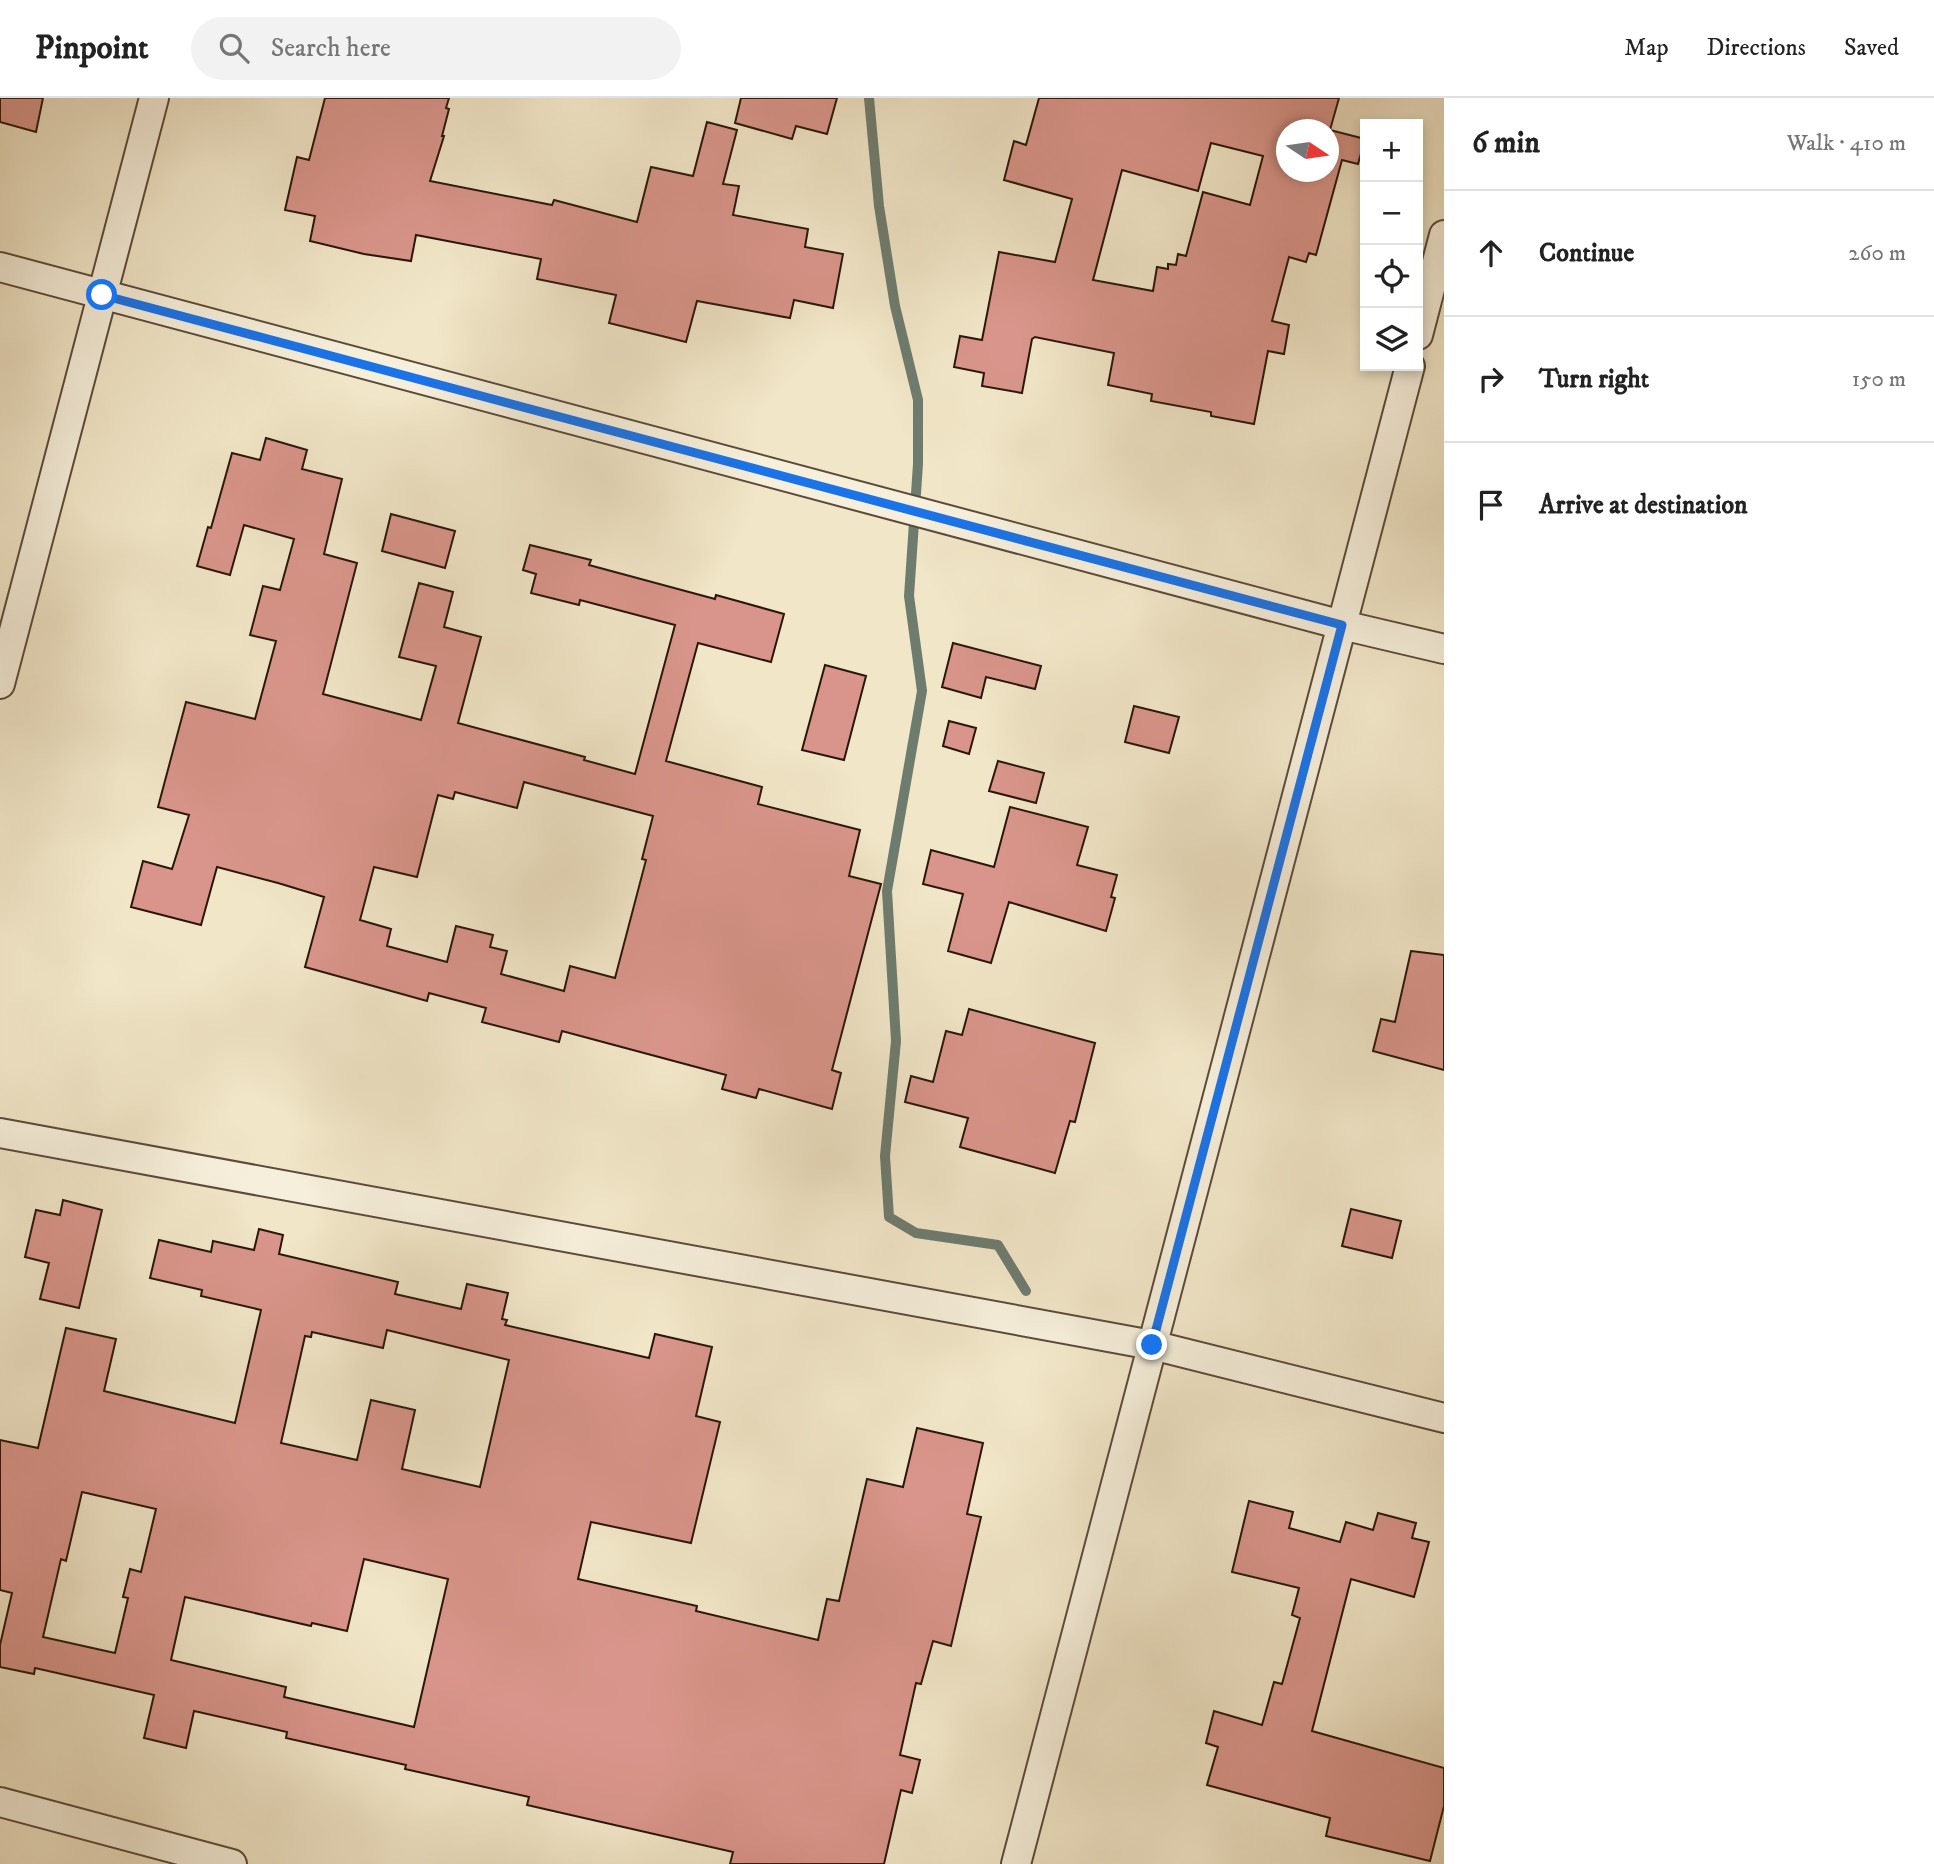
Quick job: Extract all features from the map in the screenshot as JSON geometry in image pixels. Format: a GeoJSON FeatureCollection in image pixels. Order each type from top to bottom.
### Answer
{"type":"FeatureCollection","features":[{"type":"Feature","properties":{"kind":"street"},"geometry":{"type":"LineString","coordinates":[[0,684],[154,98]]}},
{"type":"Feature","properties":{"kind":"street"},"geometry":{"type":"LineString","coordinates":[[1423,316],[1444,235]]}},
{"type":"Feature","properties":{"kind":"street"},"geometry":{"type":"LineString","coordinates":[[0,267],[1342,625],[1444,649]]}},
{"type":"Feature","properties":{"kind":"street"},"geometry":{"type":"LineString","coordinates":[[1016,1864],[1409,371]]}},
{"type":"Feature","properties":{"kind":"street"},"geometry":{"type":"LineString","coordinates":[[0,1133],[1152,1345],[1444,1418]]}},
{"type":"Feature","properties":{"kind":"street"},"geometry":{"type":"LineString","coordinates":[[0,1802],[232,1864]]}},
{"type":"Feature","properties":{"kind":"building"},"geometry":{"type":"Polygon","coordinates":[[[0,98],[43,98],[36,132],[0,122],[0,98]]]}},
{"type":"Feature","properties":{"kind":"building"},"geometry":{"type":"Polygon","coordinates":[[[325,98],[449,98],[444,136],[430,181],[552,205],[554,200],[637,222],[651,167],[693,176],[707,122],[737,130],[723,184],[739,186],[733,215],[808,229],[805,247],[843,254],[833,308],[794,300],[790,318],[697,301],[686,342],[609,323],[616,295],[537,279],[541,259],[416,235],[411,261],[364,254],[310,241],[315,216],[285,210],[297,157],[309,160],[325,98]]]}},
{"type":"Feature","properties":{"kind":"building"},"geometry":{"type":"Polygon","coordinates":[[[741,98],[837,98],[827,134],[796,126],[792,139],[735,123],[741,98]]]}},
{"type":"Feature","properties":{"kind":"building"},"geometry":{"type":"Polygon","coordinates":[[[1039,98],[1339,98],[1333,119],[1276,119],[1276,182],[1336,182],[1316,255],[1309,253],[1306,262],[1289,257],[1272,321],[1289,325],[1284,354],[1268,351],[1254,424],[1211,416],[1211,412],[1151,401],[1152,394],[1108,385],[1114,353],[1035,337],[1032,339],[1022,393],[982,386],[984,373],[954,367],[960,336],[982,340],[999,252],[1055,262],[1072,199],[1004,180],[1014,141],[1026,145],[1039,98]],[[1211,143],[1198,191],[1122,170],[1093,280],[1153,291],[1157,267],[1168,269],[1168,264],[1176,265],[1178,254],[1186,256],[1203,192],[1250,205],[1263,156],[1211,143]]]}},
{"type":"Feature","properties":{"kind":"building"},"geometry":{"type":"Polygon","coordinates":[[[1339,132],[1360,138],[1358,164],[1342,160],[1339,171],[1339,132]]]}},
{"type":"Feature","properties":{"kind":"building"},"geometry":{"type":"Polygon","coordinates":[[[266,438],[307,450],[302,469],[342,479],[324,554],[357,563],[323,694],[421,720],[436,666],[399,657],[419,583],[453,592],[444,627],[481,637],[458,723],[585,757],[584,760],[635,774],[675,625],[580,600],[579,605],[531,593],[536,574],[523,570],[530,545],[591,560],[589,565],[715,599],[716,595],[784,614],[771,662],[698,643],[666,761],[762,787],[758,804],[860,830],[849,876],[881,884],[832,1070],[841,1073],[832,1109],[759,1089],[756,1098],[722,1089],[726,1075],[562,1031],[559,1042],[482,1022],[486,1008],[429,993],[427,1001],[305,967],[324,897],[278,883],[217,867],[201,925],[131,907],[143,861],[172,869],[189,815],[158,807],[186,702],[255,719],[276,641],[250,635],[263,586],[280,590],[294,539],[244,525],[230,575],[197,566],[208,527],[211,528],[232,453],[260,460],[266,438]],[[524,782],[517,808],[455,792],[453,799],[438,795],[417,877],[374,867],[360,920],[391,929],[387,946],[447,962],[456,926],[493,935],[490,947],[507,951],[501,974],[564,991],[570,966],[615,978],[646,860],[642,859],[653,816],[524,782]]]}},
{"type":"Feature","properties":{"kind":"building"},"geometry":{"type":"Polygon","coordinates":[[[391,514],[455,531],[445,568],[382,551],[391,514]]]}},
{"type":"Feature","properties":{"kind":"building"},"geometry":{"type":"Polygon","coordinates":[[[953,643],[1041,666],[1035,689],[986,677],[981,698],[942,687],[953,643]]]}},
{"type":"Feature","properties":{"kind":"building"},"geometry":{"type":"Polygon","coordinates":[[[825,665],[866,676],[844,760],[802,750],[825,665]]]}},
{"type":"Feature","properties":{"kind":"building"},"geometry":{"type":"Polygon","coordinates":[[[1134,706],[1179,717],[1169,753],[1125,742],[1134,706]]]}},
{"type":"Feature","properties":{"kind":"building"},"geometry":{"type":"Polygon","coordinates":[[[949,721],[976,728],[969,754],[943,746],[949,721]]]}},
{"type":"Feature","properties":{"kind":"building"},"geometry":{"type":"Polygon","coordinates":[[[998,761],[1044,773],[1036,803],[989,791],[998,761]]]}},
{"type":"Feature","properties":{"kind":"building"},"geometry":{"type":"Polygon","coordinates":[[[1010,807],[1088,827],[1077,865],[1117,875],[1111,897],[1115,898],[1106,931],[1009,902],[991,963],[948,951],[963,894],[923,884],[931,850],[994,867],[1010,807]]]}},
{"type":"Feature","properties":{"kind":"building"},"geometry":{"type":"Polygon","coordinates":[[[1411,951],[1444,955],[1444,1070],[1373,1051],[1381,1019],[1395,1022],[1411,951]]]}},
{"type":"Feature","properties":{"kind":"building"},"geometry":{"type":"Polygon","coordinates":[[[969,1009],[1095,1043],[1075,1122],[1070,1121],[1055,1173],[960,1147],[968,1118],[905,1102],[911,1076],[933,1082],[946,1031],[962,1035],[969,1009]]]}},
{"type":"Feature","properties":{"kind":"building"},"geometry":{"type":"Polygon","coordinates":[[[63,1200],[102,1210],[79,1308],[40,1299],[49,1263],[25,1257],[36,1210],[60,1215],[63,1200]]]}},
{"type":"Feature","properties":{"kind":"building"},"geometry":{"type":"Polygon","coordinates":[[[1351,1209],[1401,1221],[1392,1258],[1342,1246],[1351,1209]]]}},
{"type":"Feature","properties":{"kind":"building"},"geometry":{"type":"Polygon","coordinates":[[[259,1229],[283,1235],[279,1254],[398,1282],[395,1294],[461,1309],[467,1284],[508,1293],[502,1319],[507,1320],[505,1325],[649,1358],[655,1334],[712,1347],[696,1416],[720,1422],[691,1543],[591,1522],[578,1579],[697,1606],[696,1611],[818,1640],[827,1599],[839,1601],[867,1479],[903,1487],[917,1428],[983,1443],[967,1514],[981,1517],[951,1646],[933,1641],[921,1684],[916,1683],[900,1755],[920,1760],[912,1793],[901,1790],[884,1864],[730,1864],[733,1852],[527,1805],[529,1797],[405,1769],[406,1765],[286,1738],[287,1732],[194,1711],[186,1748],[144,1738],[154,1695],[35,1668],[34,1674],[0,1667],[0,1645],[12,1593],[0,1590],[0,1440],[38,1448],[66,1328],[116,1339],[104,1391],[235,1423],[261,1310],[201,1296],[202,1290],[150,1278],[159,1240],[211,1252],[213,1241],[254,1250],[259,1229]],[[387,1330],[383,1348],[312,1332],[311,1337],[305,1336],[281,1443],[357,1460],[371,1400],[415,1410],[402,1469],[480,1487],[509,1360],[387,1330]],[[82,1492],[66,1561],[61,1559],[43,1637],[115,1653],[128,1598],[123,1597],[130,1569],[141,1572],[156,1509],[82,1492]],[[364,1559],[347,1631],[312,1623],[311,1626],[185,1597],[171,1660],[286,1687],[284,1697],[414,1727],[448,1579],[364,1559]]]}},
{"type":"Feature","properties":{"kind":"building"},"geometry":{"type":"Polygon","coordinates":[[[1249,1501],[1293,1512],[1289,1528],[1340,1542],[1346,1522],[1373,1530],[1378,1513],[1416,1523],[1412,1538],[1429,1542],[1414,1597],[1351,1579],[1312,1731],[1444,1768],[1444,1806],[1430,1861],[1326,1836],[1330,1818],[1207,1785],[1218,1747],[1206,1743],[1214,1711],[1262,1725],[1274,1682],[1282,1684],[1300,1618],[1292,1615],[1299,1588],[1232,1572],[1249,1501]]]}},
{"type":"Feature","properties":{"kind":"waterway"},"geometry":{"type":"LineString","coordinates":[[869,98],[879,206],[895,306],[918,400],[918,464],[909,596],[922,691],[887,891],[896,1041],[885,1156],[889,1217],[916,1233],[998,1245],[1026,1291]]}},
{"type":"Feature","properties":{"kind":"route"},"geometry":{"type":"LineString","coordinates":[[102,295],[1342,625],[1152,1345]]}}]}
